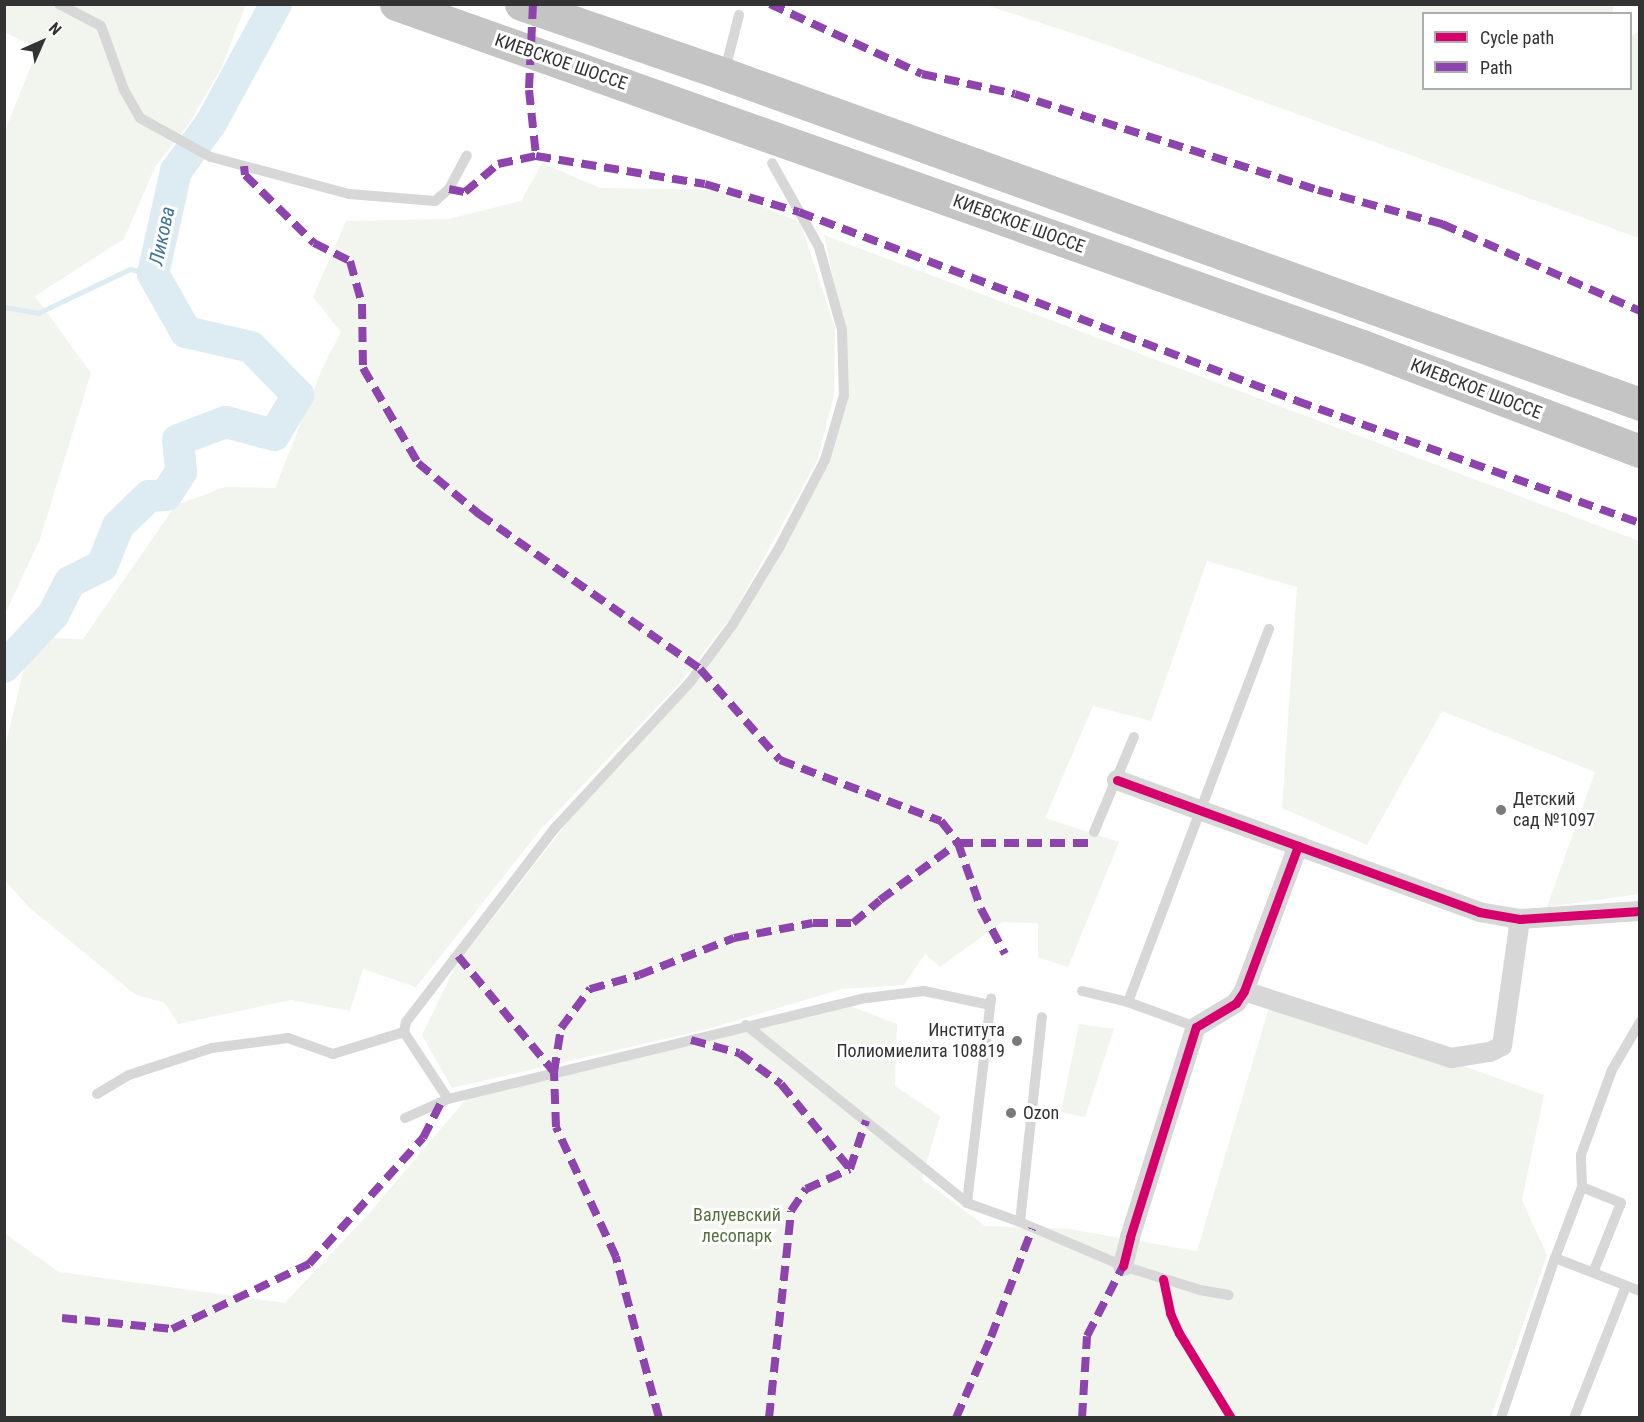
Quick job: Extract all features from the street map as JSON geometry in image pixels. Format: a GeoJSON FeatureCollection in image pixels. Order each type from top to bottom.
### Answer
{"type":"FeatureCollection","features":[{"type":"Feature","properties":{"kind":"highway","name":"КИЕВСКОЕ ШОССЕ"},"geometry":{"type":"LineString","coordinates":[[396,4],[1362,346],[1640,451]]}},
{"type":"Feature","properties":{"kind":"highway"},"geometry":{"type":"LineString","coordinates":[[521,4],[724,74],[1640,404]]}},
{"type":"Feature","properties":{"kind":"street"},"geometry":{"type":"LineString","coordinates":[[1117,780],[1479,912],[1520,919],[1640,911]]}},
{"type":"Feature","properties":{"kind":"street"},"geometry":{"type":"LineString","coordinates":[[1123,1266],[1196,1027],[1236,1003],[1244,991],[1298,846]]}},
{"type":"Feature","properties":{"kind":"street"},"geometry":{"type":"LineString","coordinates":[[1244,991],[1451,1058],[1490,1052],[1502,1046],[1520,919]]}},
{"type":"Feature","properties":{"kind":"lane"},"geometry":{"type":"LineString","coordinates":[[59,4],[101,27],[124,90],[140,118],[211,157],[349,194],[435,201],[449,189],[467,155]]}},
{"type":"Feature","properties":{"kind":"lane"},"geometry":{"type":"LineString","coordinates":[[724,74],[739,15]]}},
{"type":"Feature","properties":{"kind":"lane"},"geometry":{"type":"LineString","coordinates":[[448,1098],[404,1032],[405,1022],[555,828],[691,681],[733,624],[780,546],[825,460],[844,395],[842,330],[819,246],[772,163]]}},
{"type":"Feature","properties":{"kind":"lane"},"geometry":{"type":"LineString","coordinates":[[1128,1002],[1269,629]]}},
{"type":"Feature","properties":{"kind":"lane"},"geometry":{"type":"LineString","coordinates":[[1094,832],[1134,737]]}},
{"type":"Feature","properties":{"kind":"lane"},"geometry":{"type":"LineString","coordinates":[[405,1118],[448,1098],[746,1025],[867,998],[924,991],[990,1002],[967,1203]]}},
{"type":"Feature","properties":{"kind":"lane"},"geometry":{"type":"LineString","coordinates":[[1082,991],[1128,1002],[1196,1027]]}},
{"type":"Feature","properties":{"kind":"lane"},"geometry":{"type":"LineString","coordinates":[[1020,1222],[1042,1017]]}},
{"type":"Feature","properties":{"kind":"lane"},"geometry":{"type":"LineString","coordinates":[[1503,1417],[1555,1258],[1582,1187],[1581,1155],[1612,1070],[1640,1022]]}},
{"type":"Feature","properties":{"kind":"lane"},"geometry":{"type":"LineString","coordinates":[[746,1025],[967,1203],[1020,1222],[1123,1266],[1192,1287],[1229,1294]]}},
{"type":"Feature","properties":{"kind":"lane"},"geometry":{"type":"LineString","coordinates":[[97,1094],[129,1076],[212,1048],[288,1038],[333,1054],[404,1032]]}},
{"type":"Feature","properties":{"kind":"lane"},"geometry":{"type":"LineString","coordinates":[[1582,1187],[1621,1203],[1593,1273]]}},
{"type":"Feature","properties":{"kind":"lane"},"geometry":{"type":"LineString","coordinates":[[1555,1258],[1640,1291]]}},
{"type":"Feature","properties":{"kind":"lane"},"geometry":{"type":"LineString","coordinates":[[1574,1418],[1626,1286]]}},
{"type":"Feature","properties":{"kind":"green space"},"geometry":{"type":"Polygon","coordinates":[[[239,4],[245,7],[221,69],[188,125],[155,167],[124,239],[35,296],[91,373],[40,539],[5,614],[5,130],[38,49],[5,32],[5,5],[239,4]]]}},
{"type":"Feature","properties":{"kind":"green space"},"geometry":{"type":"Polygon","coordinates":[[[986,5],[1614,5],[1612,12],[1422,12],[1422,90],[1632,90],[1632,35],[1639,31],[1639,238],[1093,40],[986,5]]]}},
{"type":"Feature","properties":{"kind":"green space"},"geometry":{"type":"Polygon","coordinates":[[[542,163],[600,188],[721,190],[800,222],[835,328],[834,395],[817,461],[732,616],[678,685],[541,829],[416,987],[363,969],[350,1011],[291,1000],[178,1024],[165,1003],[136,995],[31,909],[5,881],[5,747],[25,664],[50,638],[83,639],[175,506],[225,487],[275,488],[322,369],[341,332],[313,297],[346,221],[448,219],[521,201],[542,163]]]}},
{"type":"Feature","properties":{"kind":"green space"},"geometry":{"type":"Polygon","coordinates":[[[824,235],[1639,541],[1639,894],[1547,907],[1595,772],[1442,711],[1367,845],[1282,808],[1297,587],[1207,561],[1151,721],[1093,706],[1045,818],[1119,842],[1068,967],[1038,957],[1038,923],[1002,922],[940,967],[925,954],[904,985],[842,989],[704,1030],[452,1088],[422,1035],[455,967],[570,819],[690,688],[786,541],[846,396],[845,336],[824,235]]]}},
{"type":"Feature","properties":{"kind":"green space","name":"Валуевский лесопарк"},"geometry":{"type":"Polygon","coordinates":[[[1272,997],[1544,1095],[1522,1200],[1547,1255],[1491,1417],[5,1417],[4,1233],[59,1272],[285,1303],[372,1210],[467,1098],[842,1003],[897,1024],[895,1086],[940,1116],[922,1179],[985,1226],[1068,1229],[1197,1251],[1272,997]]]}},
{"type":"Feature","properties":{"kind":"green space"},"geometry":{"type":"Polygon","coordinates":[[[1079,1024],[1114,1029],[1085,1117],[1061,1112],[1079,1024]]]}},
{"type":"Feature","properties":{"kind":"waterway","name":"Ликова"},"geometry":{"type":"LineString","coordinates":[[4,667],[53,615],[70,582],[102,566],[118,526],[149,496],[166,495],[181,472],[178,440],[226,422],[274,435],[298,395],[251,347],[186,332],[153,274],[176,171],[211,123],[276,4]]}},
{"type":"Feature","properties":{"kind":"waterway"},"geometry":{"type":"LineString","coordinates":[[4,307],[38,313],[130,269],[153,274]]}},
{"type":"Feature","properties":{"kind":"marked path"},"geometry":{"type":"LineString","coordinates":[[533,4],[529,90],[536,156]]}},
{"type":"Feature","properties":{"kind":"marked path"},"geometry":{"type":"LineString","coordinates":[[770,4],[922,74],[1015,94],[1318,190],[1442,224],[1640,311]]}},
{"type":"Feature","properties":{"kind":"marked path"},"geometry":{"type":"LineString","coordinates":[[449,189],[465,192],[498,164],[536,156],[705,184],[799,212],[1297,401],[1640,523]]}},
{"type":"Feature","properties":{"kind":"marked path"},"geometry":{"type":"LineString","coordinates":[[244,166],[245,175],[314,243],[350,261],[362,304],[363,368],[418,463],[479,514],[700,669],[780,760],[941,821],[958,843],[981,909],[1005,954]]}},
{"type":"Feature","properties":{"kind":"marked path"},"geometry":{"type":"LineString","coordinates":[[659,1418],[616,1257],[556,1127],[554,1072],[561,1028],[590,989],[639,975],[734,938],[813,923],[853,923],[880,900],[958,843],[1088,843]]}},
{"type":"Feature","properties":{"kind":"marked path"},"geometry":{"type":"LineString","coordinates":[[458,956],[554,1072]]}},
{"type":"Feature","properties":{"kind":"marked path"},"geometry":{"type":"LineString","coordinates":[[691,1040],[739,1053],[781,1084],[850,1169]]}},
{"type":"Feature","properties":{"kind":"marked path"},"geometry":{"type":"LineString","coordinates":[[62,1318],[172,1329],[309,1264],[423,1138],[440,1104]]}},
{"type":"Feature","properties":{"kind":"marked path"},"geometry":{"type":"LineString","coordinates":[[769,1418],[791,1211],[806,1189],[850,1169],[866,1121]]}},
{"type":"Feature","properties":{"kind":"marked path"},"geometry":{"type":"LineString","coordinates":[[956,1418],[991,1337],[1032,1229]]}},
{"type":"Feature","properties":{"kind":"marked path"},"geometry":{"type":"LineString","coordinates":[[1082,1418],[1087,1336],[1123,1266]]}},
{"type":"Feature","properties":{"kind":"cycle path"},"geometry":{"type":"LineString","coordinates":[[1117,780],[1479,912],[1520,919],[1640,911]]}},
{"type":"Feature","properties":{"kind":"cycle path"},"geometry":{"type":"LineString","coordinates":[[1123,1266],[1196,1027],[1236,1003],[1244,991],[1298,846]]}},
{"type":"Feature","properties":{"kind":"cycle path"},"geometry":{"type":"LineString","coordinates":[[1163,1279],[1170,1313],[1179,1333],[1231,1418]]}},
{"type":"Feature","properties":{"kind":"place","name":"Детский сад №1097"},"geometry":{"type":"Point","coordinates":[1501,810]}},
{"type":"Feature","properties":{"kind":"place","name":"Института Полиомиелита 108819"},"geometry":{"type":"Point","coordinates":[1017,1041]}},
{"type":"Feature","properties":{"kind":"place","name":"Ozon"},"geometry":{"type":"Point","coordinates":[1011,1113]}}]}
